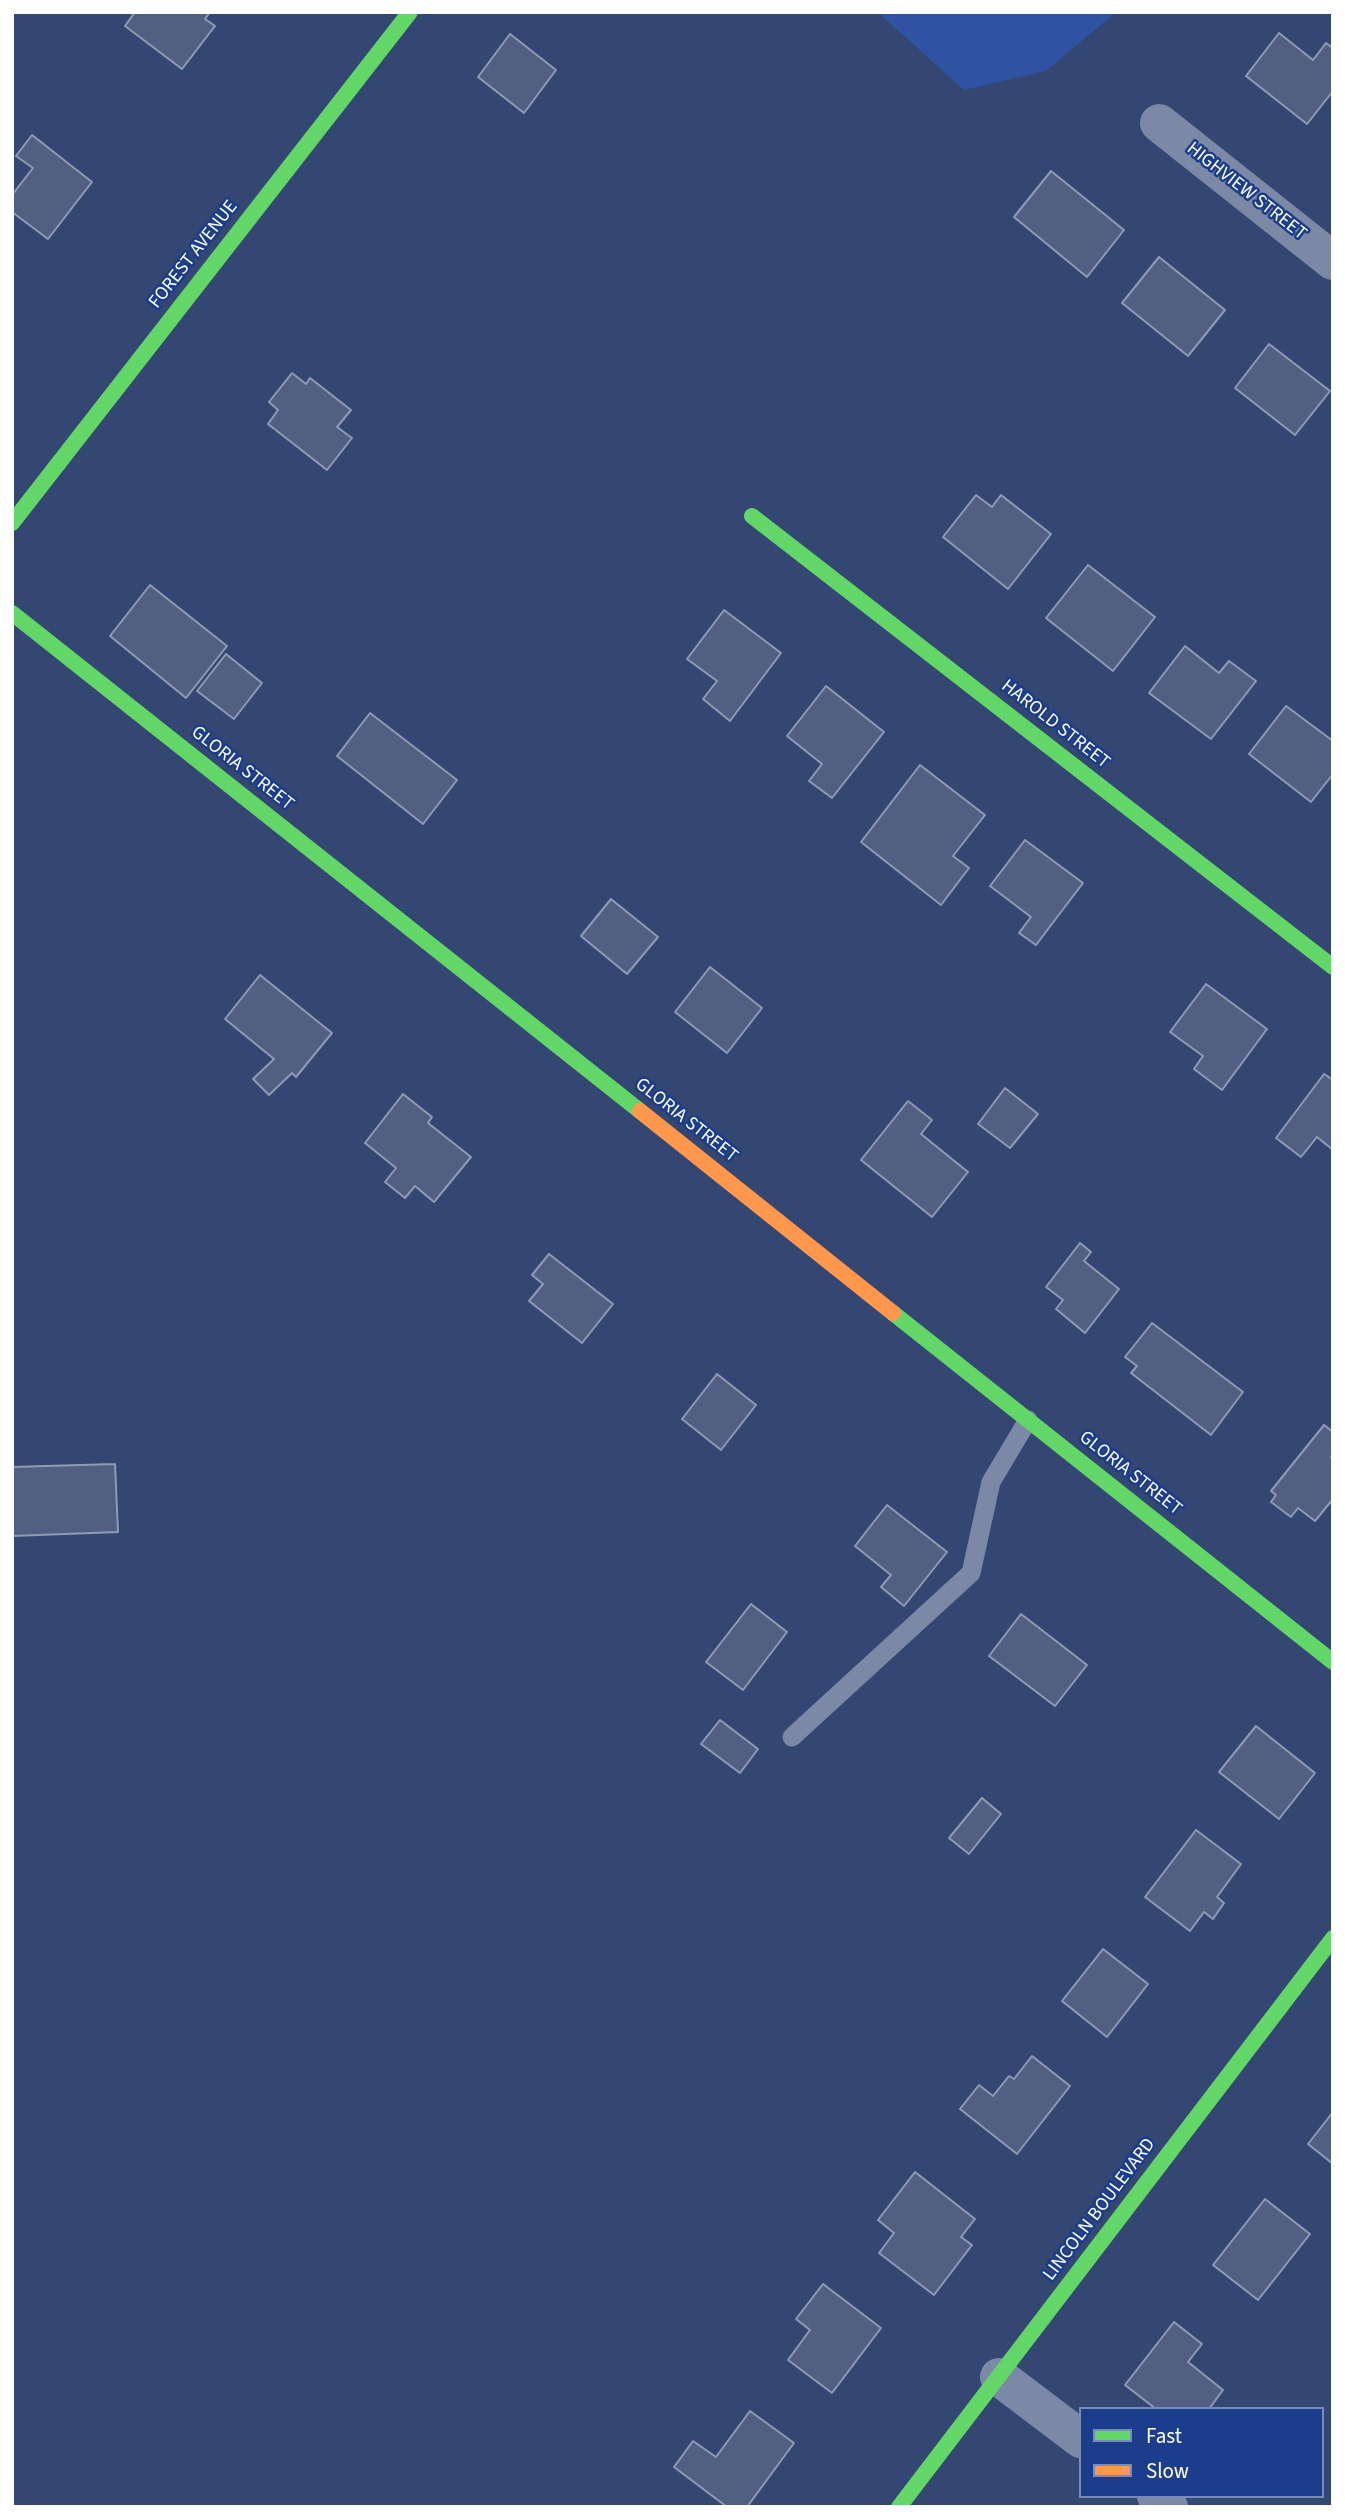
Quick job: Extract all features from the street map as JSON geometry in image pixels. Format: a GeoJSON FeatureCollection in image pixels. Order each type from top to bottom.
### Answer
{"type":"FeatureCollection","features":[{"type":"Feature","properties":{"kind":"street","name":"FOREST AVENUE"},"geometry":{"type":"LineString","coordinates":[[12,523],[410,12]]}},
{"type":"Feature","properties":{"kind":"street","name":"HIGHVIEW STREET"},"geometry":{"type":"LineString","coordinates":[[1159,123],[1333,261]]}},
{"type":"Feature","properties":{"kind":"street","name":"HAROLD STREET"},"geometry":{"type":"LineString","coordinates":[[751,516],[1333,967]]}},
{"type":"Feature","properties":{"kind":"street","name":"GLORIA STREET"},"geometry":{"type":"LineString","coordinates":[[12,613],[1333,1662]]}},
{"type":"Feature","properties":{"kind":"street","name":"LINCOLN BOULEVARD"},"geometry":{"type":"LineString","coordinates":[[899,2507],[1333,1938]]}},
{"type":"Feature","properties":{"kind":"street"},"geometry":{"type":"LineString","coordinates":[[999,2377],[1079,2437]]}},
{"type":"Feature","properties":{"kind":"lane"},"geometry":{"type":"LineString","coordinates":[[792,1737],[971,1573],[990,1482],[1028,1420]]}},
{"type":"Feature","properties":{"kind":"shaded area"},"geometry":{"type":"Polygon","coordinates":[[[880,12],[1116,12],[1046,71],[964,90],[880,12]]]}},
{"type":"Feature","properties":{"kind":"building"},"geometry":{"type":"Polygon","coordinates":[[[135,12],[210,12],[205,19],[215,26],[182,69],[125,26],[135,12]]]}},
{"type":"Feature","properties":{"kind":"building"},"geometry":{"type":"Polygon","coordinates":[[[1279,33],[1313,60],[1326,43],[1333,48],[1333,91],[1307,124],[1246,76],[1279,33]]]}},
{"type":"Feature","properties":{"kind":"building"},"geometry":{"type":"Polygon","coordinates":[[[510,34],[556,70],[524,113],[478,77],[510,34]]]}},
{"type":"Feature","properties":{"kind":"building"},"geometry":{"type":"Polygon","coordinates":[[[32,135],[92,182],[48,239],[12,212],[12,195],[33,168],[16,156],[32,135]]]}},
{"type":"Feature","properties":{"kind":"building"},"geometry":{"type":"Polygon","coordinates":[[[1051,171],[1124,230],[1087,277],[1014,217],[1051,171]]]}},
{"type":"Feature","properties":{"kind":"building"},"geometry":{"type":"Polygon","coordinates":[[[1159,257],[1225,310],[1188,356],[1122,303],[1159,257]]]}},
{"type":"Feature","properties":{"kind":"building"},"geometry":{"type":"Polygon","coordinates":[[[1269,344],[1330,391],[1295,435],[1235,388],[1269,344]]]}},
{"type":"Feature","properties":{"kind":"building"},"geometry":{"type":"Polygon","coordinates":[[[292,373],[306,384],[310,378],[351,410],[337,427],[352,438],[327,470],[268,424],[278,410],[269,402],[292,373]]]}},
{"type":"Feature","properties":{"kind":"building"},"geometry":{"type":"Polygon","coordinates":[[[976,495],[992,507],[1001,495],[1051,534],[1008,589],[943,537],[976,495]]]}},
{"type":"Feature","properties":{"kind":"building"},"geometry":{"type":"Polygon","coordinates":[[[1088,565],[1155,617],[1113,671],[1046,618],[1088,565]]]}},
{"type":"Feature","properties":{"kind":"building"},"geometry":{"type":"Polygon","coordinates":[[[150,585],[227,646],[186,698],[110,636],[150,585]]]}},
{"type":"Feature","properties":{"kind":"building"},"geometry":{"type":"Polygon","coordinates":[[[724,610],[781,653],[730,721],[703,699],[717,681],[687,659],[724,610]]]}},
{"type":"Feature","properties":{"kind":"building"},"geometry":{"type":"Polygon","coordinates":[[[1185,646],[1219,673],[1229,661],[1256,681],[1211,739],[1149,693],[1185,646]]]}},
{"type":"Feature","properties":{"kind":"building"},"geometry":{"type":"Polygon","coordinates":[[[226,654],[262,683],[234,719],[197,691],[226,654]]]}},
{"type":"Feature","properties":{"kind":"building"},"geometry":{"type":"Polygon","coordinates":[[[826,686],[884,732],[832,798],[809,781],[822,764],[787,736],[826,686]]]}},
{"type":"Feature","properties":{"kind":"building"},"geometry":{"type":"Polygon","coordinates":[[[1286,706],[1333,741],[1333,774],[1311,802],[1249,754],[1286,706]]]}},
{"type":"Feature","properties":{"kind":"building"},"geometry":{"type":"Polygon","coordinates":[[[370,713],[457,780],[423,824],[337,756],[370,713]]]}},
{"type":"Feature","properties":{"kind":"building"},"geometry":{"type":"Polygon","coordinates":[[[920,765],[985,815],[953,856],[969,868],[941,905],[861,842],[920,765]]]}},
{"type":"Feature","properties":{"kind":"building"},"geometry":{"type":"Polygon","coordinates":[[[1025,840],[1083,883],[1036,945],[1019,933],[1031,917],[990,886],[1025,840]]]}},
{"type":"Feature","properties":{"kind":"building"},"geometry":{"type":"Polygon","coordinates":[[[611,899],[658,937],[627,974],[581,936],[611,899]]]}},
{"type":"Feature","properties":{"kind":"building"},"geometry":{"type":"Polygon","coordinates":[[[710,967],[762,1008],[727,1053],[675,1012],[710,967]]]}},
{"type":"Feature","properties":{"kind":"building"},"geometry":{"type":"Polygon","coordinates":[[[260,975],[332,1033],[296,1077],[292,1073],[269,1095],[253,1079],[274,1059],[225,1019],[260,975]]]}},
{"type":"Feature","properties":{"kind":"building"},"geometry":{"type":"Polygon","coordinates":[[[1206,984],[1267,1029],[1222,1090],[1194,1069],[1203,1056],[1170,1032],[1206,984]]]}},
{"type":"Feature","properties":{"kind":"building"},"geometry":{"type":"Polygon","coordinates":[[[1324,1074],[1333,1080],[1333,1150],[1317,1137],[1301,1157],[1276,1138],[1324,1074]]]}},
{"type":"Feature","properties":{"kind":"building"},"geometry":{"type":"Polygon","coordinates":[[[1005,1088],[1038,1114],[1010,1148],[978,1124],[1005,1088]]]}},
{"type":"Feature","properties":{"kind":"building"},"geometry":{"type":"Polygon","coordinates":[[[403,1094],[432,1117],[428,1123],[471,1157],[434,1202],[415,1186],[405,1198],[385,1182],[396,1168],[365,1143],[403,1094]]]}},
{"type":"Feature","properties":{"kind":"building"},"geometry":{"type":"Polygon","coordinates":[[[908,1101],[932,1120],[921,1134],[968,1172],[932,1217],[861,1160],[908,1101]]]}},
{"type":"Feature","properties":{"kind":"building"},"geometry":{"type":"Polygon","coordinates":[[[1080,1243],[1091,1252],[1084,1261],[1119,1289],[1085,1333],[1056,1309],[1063,1300],[1046,1287],[1080,1243]]]}},
{"type":"Feature","properties":{"kind":"building"},"geometry":{"type":"Polygon","coordinates":[[[549,1254],[613,1304],[582,1343],[529,1301],[543,1284],[532,1275],[549,1254]]]}},
{"type":"Feature","properties":{"kind":"building"},"geometry":{"type":"Polygon","coordinates":[[[1152,1323],[1243,1392],[1211,1435],[1131,1373],[1137,1366],[1125,1357],[1152,1323]]]}},
{"type":"Feature","properties":{"kind":"building"},"geometry":{"type":"Polygon","coordinates":[[[717,1374],[756,1405],[721,1450],[682,1419],[717,1374]]]}},
{"type":"Feature","properties":{"kind":"building"},"geometry":{"type":"Polygon","coordinates":[[[1324,1425],[1333,1432],[1333,1499],[1315,1521],[1298,1508],[1291,1517],[1271,1502],[1276,1495],[1271,1491],[1324,1425]]]}},
{"type":"Feature","properties":{"kind":"building"},"geometry":{"type":"Polygon","coordinates":[[[115,1464],[118,1532],[12,1536],[12,1467],[115,1464]]]}},
{"type":"Feature","properties":{"kind":"building"},"geometry":{"type":"Polygon","coordinates":[[[887,1505],[947,1552],[904,1606],[881,1587],[891,1575],[855,1546],[887,1505]]]}},
{"type":"Feature","properties":{"kind":"building"},"geometry":{"type":"Polygon","coordinates":[[[751,1604],[787,1632],[743,1690],[706,1662],[751,1604]]]}},
{"type":"Feature","properties":{"kind":"building"},"geometry":{"type":"Polygon","coordinates":[[[1021,1614],[1087,1665],[1055,1706],[989,1656],[1021,1614]]]}},
{"type":"Feature","properties":{"kind":"building"},"geometry":{"type":"Polygon","coordinates":[[[720,1720],[758,1749],[740,1773],[701,1744],[720,1720]]]}},
{"type":"Feature","properties":{"kind":"building"},"geometry":{"type":"Polygon","coordinates":[[[1256,1726],[1315,1773],[1279,1819],[1219,1772],[1256,1726]]]}},
{"type":"Feature","properties":{"kind":"building"},"geometry":{"type":"Polygon","coordinates":[[[982,1798],[1001,1814],[969,1854],[949,1838],[982,1798]]]}},
{"type":"Feature","properties":{"kind":"building"},"geometry":{"type":"Polygon","coordinates":[[[1196,1830],[1241,1864],[1217,1897],[1224,1903],[1213,1919],[1204,1912],[1190,1931],[1145,1897],[1196,1830]]]}},
{"type":"Feature","properties":{"kind":"building"},"geometry":{"type":"Polygon","coordinates":[[[1103,1949],[1148,1984],[1107,2037],[1062,2001],[1103,1949]]]}},
{"type":"Feature","properties":{"kind":"building"},"geometry":{"type":"Polygon","coordinates":[[[1032,2056],[1070,2086],[1017,2154],[960,2109],[979,2085],[993,2096],[1009,2076],[1014,2079],[1032,2056]]]}},
{"type":"Feature","properties":{"kind":"building"},"geometry":{"type":"Polygon","coordinates":[[[1333,2112],[1333,2164],[1308,2144],[1333,2112]]]}},
{"type":"Feature","properties":{"kind":"building"},"geometry":{"type":"Polygon","coordinates":[[[915,2172],[975,2219],[961,2237],[972,2245],[934,2295],[879,2253],[894,2233],[878,2220],[915,2172]]]}},
{"type":"Feature","properties":{"kind":"building"},"geometry":{"type":"Polygon","coordinates":[[[1265,2199],[1310,2234],[1258,2300],[1213,2265],[1265,2199]]]}},
{"type":"Feature","properties":{"kind":"building"},"geometry":{"type":"Polygon","coordinates":[[[823,2284],[881,2328],[832,2393],[788,2360],[810,2330],[796,2319],[823,2284]]]}},
{"type":"Feature","properties":{"kind":"building"},"geometry":{"type":"Polygon","coordinates":[[[1174,2322],[1202,2344],[1188,2362],[1223,2390],[1210,2407],[1153,2407],[1125,2385],[1174,2322]]]}},
{"type":"Feature","properties":{"kind":"building"},"geometry":{"type":"Polygon","coordinates":[[[750,2411],[794,2443],[747,2507],[727,2507],[674,2467],[693,2441],[716,2457],[750,2411]]]}},
{"type":"Feature","properties":{"kind":"traffic: fast"},"geometry":{"type":"LineString","coordinates":[[12,523],[410,12]]}},
{"type":"Feature","properties":{"kind":"traffic: fast"},"geometry":{"type":"LineString","coordinates":[[752,516],[1333,967]]}},
{"type":"Feature","properties":{"kind":"traffic: fast"},"geometry":{"type":"LineString","coordinates":[[12,613],[640,1111]]}},
{"type":"Feature","properties":{"kind":"traffic: fast"},"geometry":{"type":"LineString","coordinates":[[893,1313],[1333,1662]]}},
{"type":"Feature","properties":{"kind":"traffic: fast"},"geometry":{"type":"LineString","coordinates":[[899,2507],[1333,1938]]}},
{"type":"Feature","properties":{"kind":"traffic: slow"},"geometry":{"type":"LineString","coordinates":[[640,1111],[893,1313]]}}]}
